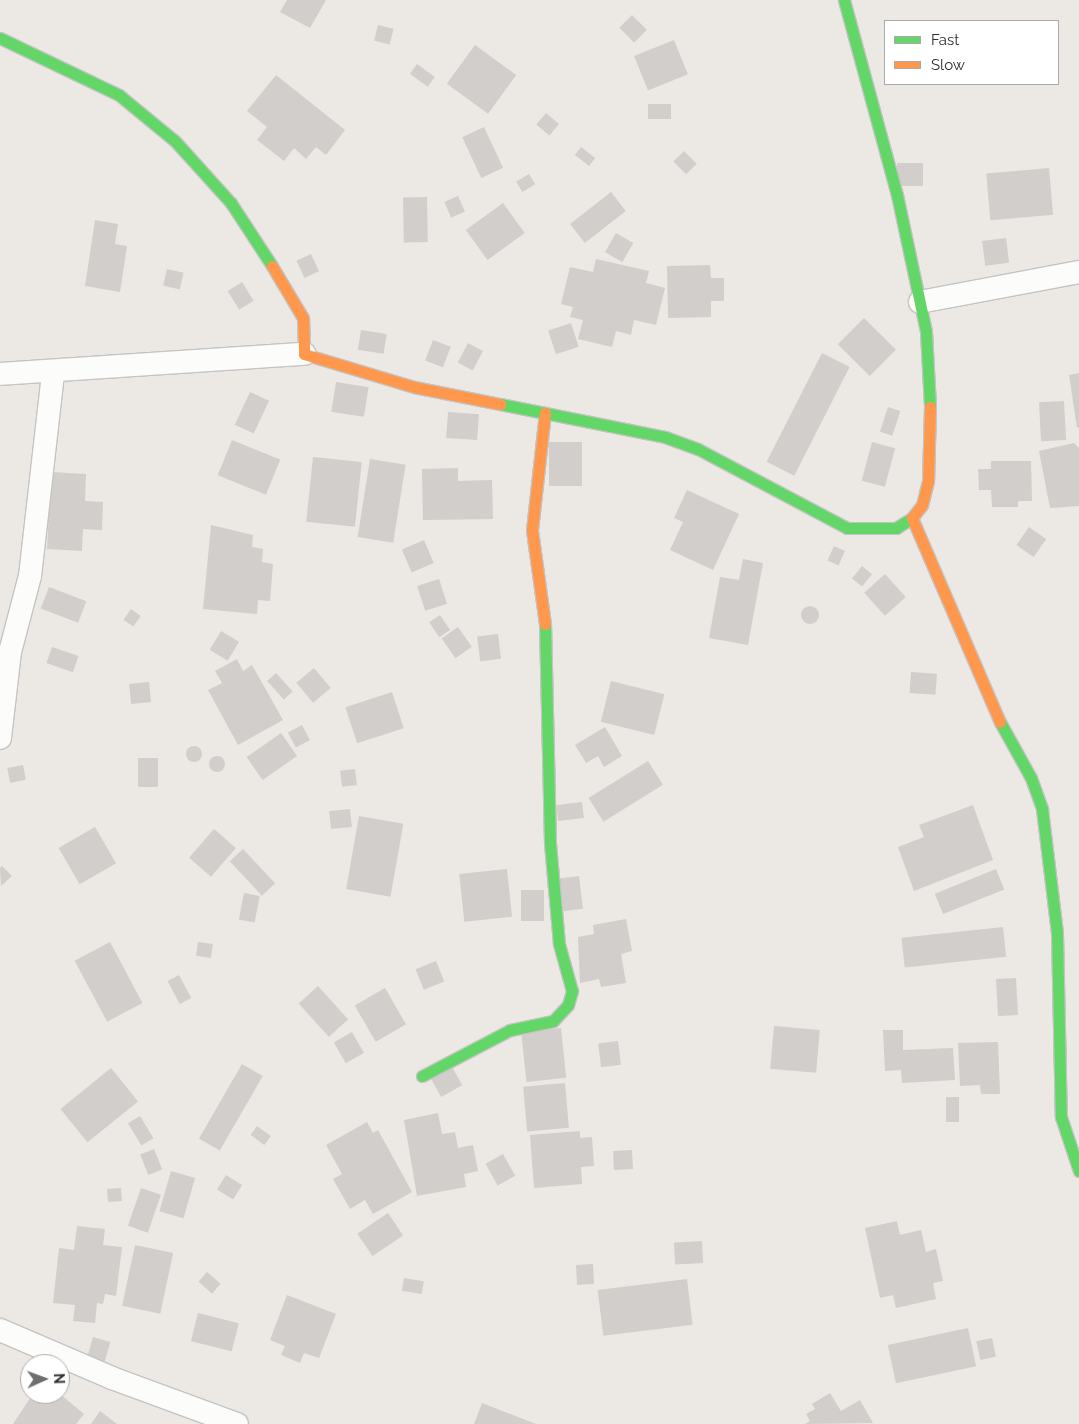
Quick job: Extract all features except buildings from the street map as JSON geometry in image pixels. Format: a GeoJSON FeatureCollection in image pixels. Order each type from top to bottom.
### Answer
{"type":"FeatureCollection","features":[{"type":"Feature","properties":{"kind":"street"},"geometry":{"type":"LineString","coordinates":[[0,374],[53,373],[304,354],[414,387],[631,429],[690,446],[847,528],[896,528],[912,518],[922,505],[928,481],[931,426],[920,302],[897,195],[844,0]]}},
{"type":"Feature","properties":{"kind":"street"},"geometry":{"type":"LineString","coordinates":[[0,38],[119,95],[175,141],[231,203],[292,297],[303,318],[304,354]]}},
{"type":"Feature","properties":{"kind":"street"},"geometry":{"type":"LineString","coordinates":[[920,302],[1079,272]]}},
{"type":"Feature","properties":{"kind":"street"},"geometry":{"type":"LineString","coordinates":[[0,738],[10,652],[30,576],[53,373]]}},
{"type":"Feature","properties":{"kind":"street"},"geometry":{"type":"LineString","coordinates":[[422,1076],[510,1030],[552,1021],[568,1005],[572,991],[559,944],[550,843],[545,751],[549,654],[532,530],[544,413]]}},
{"type":"Feature","properties":{"kind":"street"},"geometry":{"type":"LineString","coordinates":[[912,518],[989,703],[1031,778],[1042,809],[1057,933],[1061,1117],[1079,1171]]}},
{"type":"Feature","properties":{"kind":"street"},"geometry":{"type":"LineString","coordinates":[[0,1330],[112,1378],[237,1424]]}},
{"type":"Feature","properties":{"kind":"traffic: fast"},"geometry":{"type":"LineString","coordinates":[[844,0],[897,195],[926,332],[930,407]]}},
{"type":"Feature","properties":{"kind":"traffic: fast"},"geometry":{"type":"LineString","coordinates":[[0,38],[119,95],[175,141],[231,203],[272,266]]}},
{"type":"Feature","properties":{"kind":"traffic: fast"},"geometry":{"type":"LineString","coordinates":[[500,404],[665,437],[698,449],[847,528],[896,528],[912,518]]}},
{"type":"Feature","properties":{"kind":"traffic: fast"},"geometry":{"type":"LineString","coordinates":[[422,1076],[510,1030],[553,1021],[568,1005],[572,991],[559,944],[550,843],[545,624]]}},
{"type":"Feature","properties":{"kind":"traffic: fast"},"geometry":{"type":"LineString","coordinates":[[1000,722],[1031,778],[1042,809],[1057,933],[1061,1117],[1079,1171]]}},
{"type":"Feature","properties":{"kind":"traffic: slow"},"geometry":{"type":"LineString","coordinates":[[272,266],[303,318],[304,354],[414,387],[500,404]]}},
{"type":"Feature","properties":{"kind":"traffic: slow"},"geometry":{"type":"LineString","coordinates":[[930,407],[928,481],[922,505],[912,518],[1000,722]]}},
{"type":"Feature","properties":{"kind":"traffic: slow"},"geometry":{"type":"LineString","coordinates":[[545,413],[532,530],[545,624]]}}]}
